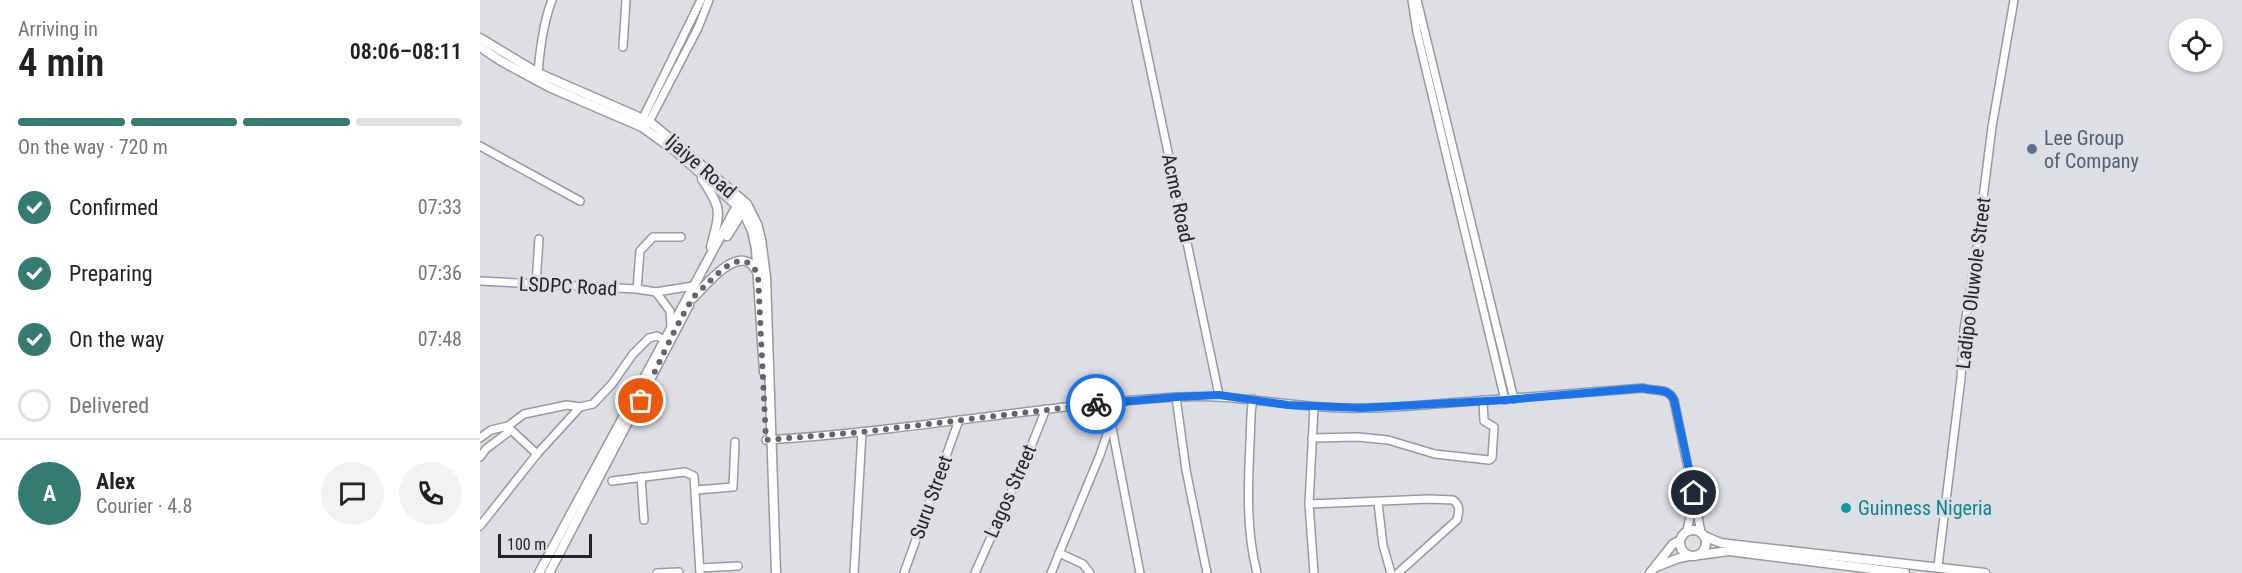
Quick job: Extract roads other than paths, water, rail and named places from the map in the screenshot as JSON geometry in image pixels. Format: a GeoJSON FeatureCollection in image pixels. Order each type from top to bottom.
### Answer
{"type":"FeatureCollection","features":[{"type":"Feature","properties":{"kind":"main road","name":"Ijaiye Road"},"geometry":{"type":"LineString","coordinates":[[480,38],[538,73],[644,124],[742,205]]}},
{"type":"Feature","properties":{"kind":"main road","name":"Ijaiye Road"},"geometry":{"type":"LineString","coordinates":[[480,46],[501,61],[549,87],[644,124],[742,205]]}},
{"type":"Feature","properties":{"kind":"main road"},"geometry":{"type":"LineString","coordinates":[[695,168],[718,205],[718,220],[708,258]]}},
{"type":"Feature","properties":{"kind":"main road"},"geometry":{"type":"LineString","coordinates":[[742,205],[757,224],[766,278],[771,573]]}},
{"type":"Feature","properties":{"kind":"main road"},"geometry":{"type":"LineString","coordinates":[[667,341],[671,326],[708,258],[742,205]]}},
{"type":"Feature","properties":{"kind":"main road"},"geometry":{"type":"LineString","coordinates":[[742,205],[756,249],[776,573]]}},
{"type":"Feature","properties":{"kind":"main road"},"geometry":{"type":"LineString","coordinates":[[549,573],[597,474],[742,205]]}},
{"type":"Feature","properties":{"kind":"main road"},"geometry":{"type":"LineString","coordinates":[[693,298],[727,265],[747,261],[754,266],[758,275]]}},
{"type":"Feature","properties":{"kind":"main road"},"geometry":{"type":"LineString","coordinates":[[539,573],[597,474]]}},
{"type":"Feature","properties":{"kind":"main road"},"geometry":{"type":"LineString","coordinates":[[1653,570],[1673,544],[1679,541],[1687,531],[1694,529],[1721,543],[1984,573]]}},
{"type":"Feature","properties":{"kind":"main road"},"geometry":{"type":"LineString","coordinates":[[1699,555],[1706,546],[1703,534]]}},
{"type":"Feature","properties":{"kind":"main road"},"geometry":{"type":"LineString","coordinates":[[1679,541],[1680,549],[1689,556]]}},
{"type":"Feature","properties":{"kind":"main road"},"geometry":{"type":"LineString","coordinates":[[1653,570],[1679,558],[1729,551],[1905,573]]}},
{"type":"Feature","properties":{"kind":"street"},"geometry":{"type":"LineString","coordinates":[[538,73],[540,45],[552,0]]}},
{"type":"Feature","properties":{"kind":"street"},"geometry":{"type":"LineString","coordinates":[[623,47],[626,0]]}},
{"type":"Feature","properties":{"kind":"street"},"geometry":{"type":"LineString","coordinates":[[644,124],[700,0]]}},
{"type":"Feature","properties":{"kind":"street"},"geometry":{"type":"LineString","coordinates":[[644,124],[698,28],[709,0]]}},
{"type":"Feature","properties":{"kind":"street","name":"Acme Road"},"geometry":{"type":"LineString","coordinates":[[1136,0],[1219,395]]}},
{"type":"Feature","properties":{"kind":"street"},"geometry":{"type":"LineString","coordinates":[[1412,0],[1514,399]]}},
{"type":"Feature","properties":{"kind":"street"},"geometry":{"type":"LineString","coordinates":[[1417,0],[1421,31]]}},
{"type":"Feature","properties":{"kind":"street","name":"Ladipo Oluwole Street"},"geometry":{"type":"LineString","coordinates":[[1938,567],[1961,378],[1964,330],[1992,127],[2014,0]]}},
{"type":"Feature","properties":{"kind":"street"},"geometry":{"type":"LineString","coordinates":[[1440,110],[1505,400]]}},
{"type":"Feature","properties":{"kind":"street"},"geometry":{"type":"LineString","coordinates":[[480,146],[580,201]]}},
{"type":"Feature","properties":{"kind":"street"},"geometry":{"type":"LineString","coordinates":[[638,289],[640,251],[653,237],[681,237]]}},
{"type":"Feature","properties":{"kind":"street"},"geometry":{"type":"LineString","coordinates":[[536,284],[539,239]]}},
{"type":"Feature","properties":{"kind":"street","name":"LSDPC Road"},"geometry":{"type":"LineString","coordinates":[[480,281],[638,289],[656,292],[693,286]]}},
{"type":"Feature","properties":{"kind":"street"},"geometry":{"type":"LineString","coordinates":[[656,292],[670,311],[671,326]]}},
{"type":"Feature","properties":{"kind":"street"},"geometry":{"type":"LineString","coordinates":[[480,457],[524,414],[567,405],[580,407],[593,404],[612,384],[633,354],[649,338],[657,336],[667,341]]}},
{"type":"Feature","properties":{"kind":"street"},"geometry":{"type":"LineString","coordinates":[[769,440],[862,432],[1046,409],[1176,397],[1219,395],[1314,407],[1362,408],[1505,400],[1643,388],[1669,392],[1674,400],[1703,534]]}},
{"type":"Feature","properties":{"kind":"street"},"geometry":{"type":"LineString","coordinates":[[1176,397],[1186,470],[1207,573]]}},
{"type":"Feature","properties":{"kind":"street"},"geometry":{"type":"LineString","coordinates":[[1253,399],[1249,456],[1249,531],[1257,573]]}},
{"type":"Feature","properties":{"kind":"street"},"geometry":{"type":"LineString","coordinates":[[1312,438],[1358,437],[1388,440],[1435,453],[1489,460],[1492,458],[1494,427],[1484,421],[1483,400]]}},
{"type":"Feature","properties":{"kind":"street"},"geometry":{"type":"LineString","coordinates":[[1051,573],[1100,455],[1111,423],[1113,403]]}},
{"type":"Feature","properties":{"kind":"street"},"geometry":{"type":"LineString","coordinates":[[480,526],[537,454],[580,407]]}},
{"type":"Feature","properties":{"kind":"street"},"geometry":{"type":"LineString","coordinates":[[1314,407],[1309,504],[1314,573]]}},
{"type":"Feature","properties":{"kind":"street","name":"Lagos Street"},"geometry":{"type":"LineString","coordinates":[[975,573],[1046,409]]}},
{"type":"Feature","properties":{"kind":"street","name":"Suru Street"},"geometry":{"type":"LineString","coordinates":[[904,573],[959,420]]}},
{"type":"Feature","properties":{"kind":"street"},"geometry":{"type":"LineString","coordinates":[[1111,423],[1140,573]]}},
{"type":"Feature","properties":{"kind":"street"},"geometry":{"type":"LineString","coordinates":[[480,438],[491,430],[509,428],[537,454]]}},
{"type":"Feature","properties":{"kind":"street"},"geometry":{"type":"LineString","coordinates":[[854,573],[862,432]]}},
{"type":"Feature","properties":{"kind":"street"},"geometry":{"type":"LineString","coordinates":[[696,490],[733,487],[735,442]]}},
{"type":"Feature","properties":{"kind":"street"},"geometry":{"type":"LineString","coordinates":[[612,481],[690,472],[694,476],[696,490],[700,571],[738,566]]}},
{"type":"Feature","properties":{"kind":"street"},"geometry":{"type":"LineString","coordinates":[[641,477],[644,520]]}},
{"type":"Feature","properties":{"kind":"street"},"geometry":{"type":"LineString","coordinates":[[1687,531],[1694,493]]}},
{"type":"Feature","properties":{"kind":"street"},"geometry":{"type":"LineString","coordinates":[[1309,504],[1453,500],[1459,507],[1457,520],[1398,573]]}},
{"type":"Feature","properties":{"kind":"street"},"geometry":{"type":"LineString","coordinates":[[1378,502],[1383,545],[1391,573]]}},
{"type":"Feature","properties":{"kind":"street"},"geometry":{"type":"LineString","coordinates":[[1059,553],[1083,564],[1090,573]]}},
{"type":"Feature","properties":{"kind":"street"},"geometry":{"type":"LineString","coordinates":[[657,573],[679,572]]}},
{"type":"Feature","properties":{"kind":"place","name":"Lee Group of Company"},"geometry":{"type":"Point","coordinates":[2032,149]}},
{"type":"Feature","properties":{"kind":"place","name":"Guinness Nigeria"},"geometry":{"type":"Point","coordinates":[1846,508]}}]}
